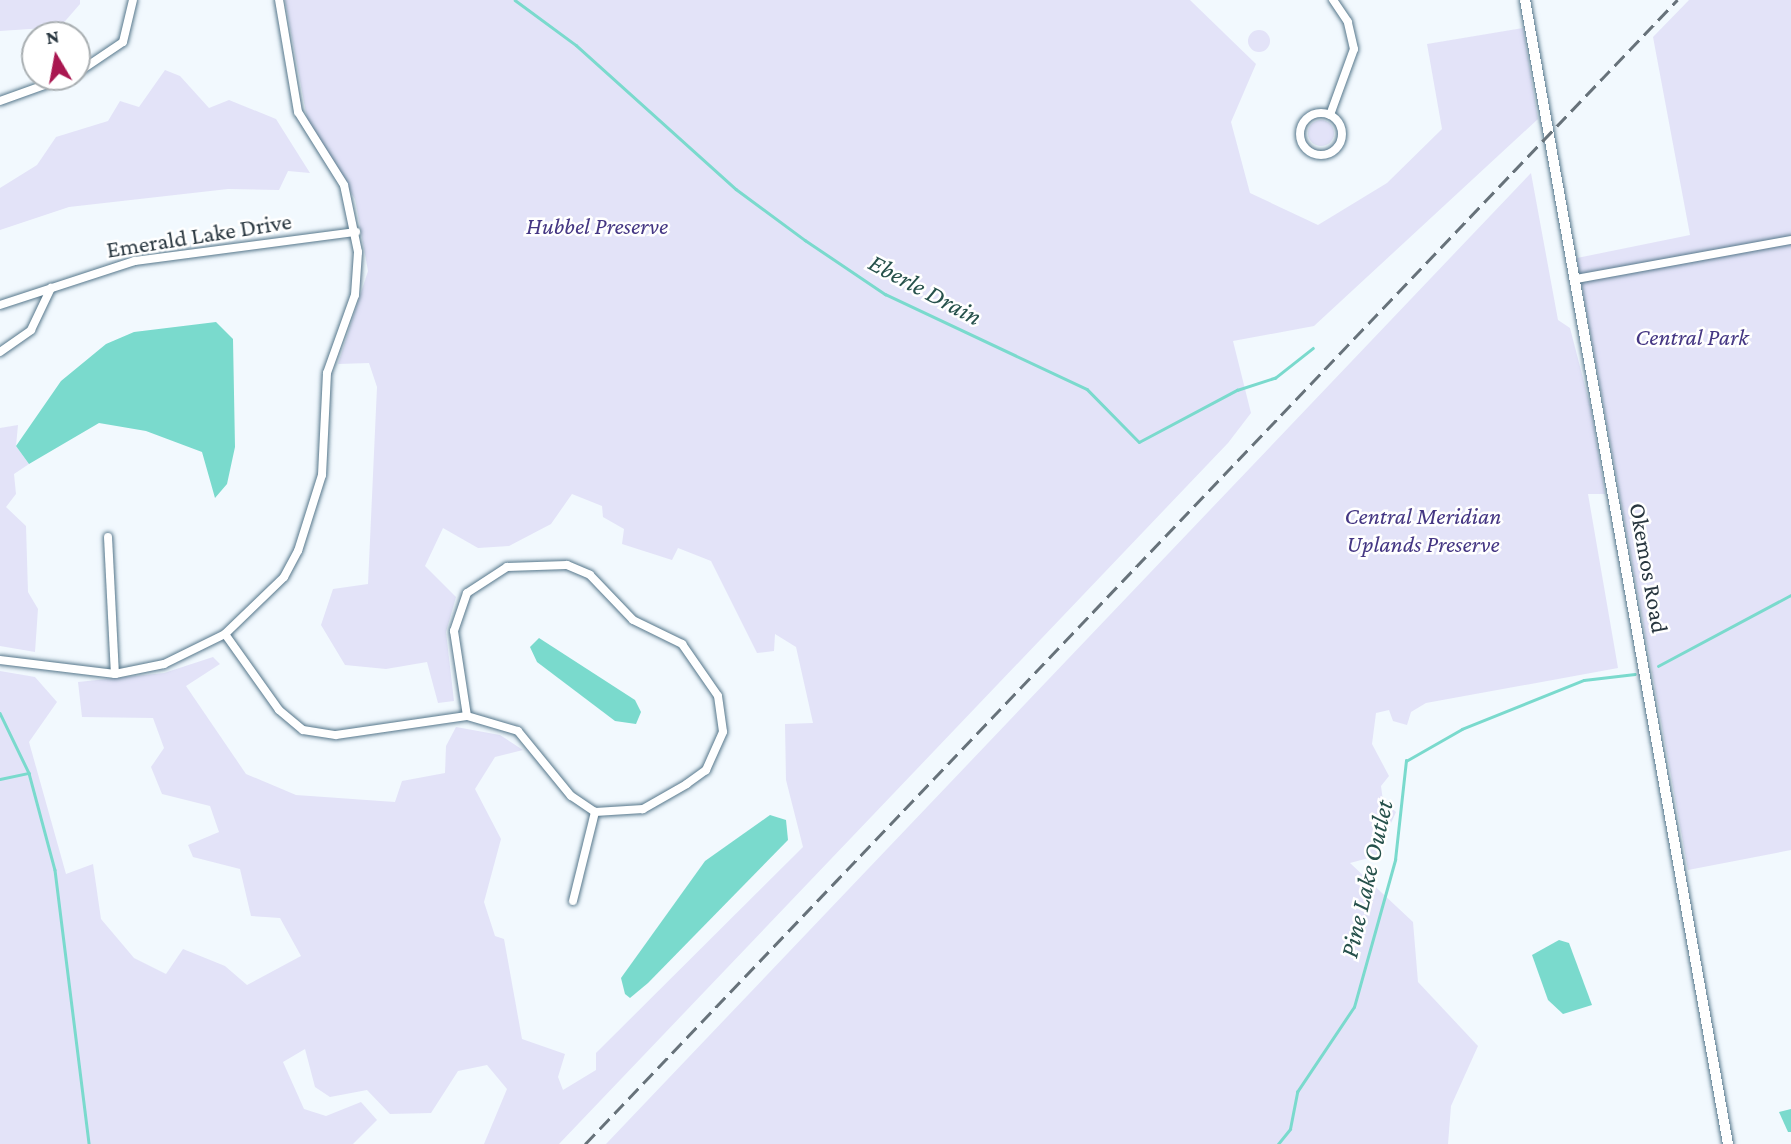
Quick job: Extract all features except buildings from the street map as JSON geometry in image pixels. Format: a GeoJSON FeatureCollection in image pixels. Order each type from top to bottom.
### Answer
{"type":"FeatureCollection","features":[{"type":"Feature","properties":{"kind":"street"},"geometry":{"type":"LineString","coordinates":[[91,64],[123,42],[132,0]]}},
{"type":"Feature","properties":{"kind":"street"},"geometry":{"type":"LineString","coordinates":[[0,660],[115,674],[164,664],[225,634],[284,577],[316,501],[330,355],[359,272],[356,232],[344,185],[298,112],[279,0]]}},
{"type":"Feature","properties":{"kind":"street"},"geometry":{"type":"LineString","coordinates":[[1330,116],[1354,49],[1348,22],[1333,0]]}},
{"type":"Feature","properties":{"kind":"street","name":"Okemos Road"},"geometry":{"type":"LineString","coordinates":[[1525,0],[1728,1144]]}},
{"type":"Feature","properties":{"kind":"street"},"geometry":{"type":"LineString","coordinates":[[0,101],[28,91]]}},
{"type":"Feature","properties":{"kind":"street"},"geometry":{"type":"LineString","coordinates":[[1314,114],[1330,116],[1340,128],[1339,143],[1327,153],[1311,152],[1301,140],[1302,124],[1314,114]]}},
{"type":"Feature","properties":{"kind":"street","name":"Emerald Lake Drive"},"geometry":{"type":"LineString","coordinates":[[0,305],[135,261],[356,232]]}},
{"type":"Feature","properties":{"kind":"street"},"geometry":{"type":"LineString","coordinates":[[1576,279],[1791,240]]}},
{"type":"Feature","properties":{"kind":"street"},"geometry":{"type":"LineString","coordinates":[[0,352],[31,330],[51,288]]}},
{"type":"Feature","properties":{"kind":"street"},"geometry":{"type":"LineString","coordinates":[[108,537],[115,674]]}},
{"type":"Feature","properties":{"kind":"street"},"geometry":{"type":"LineString","coordinates":[[225,634],[279,710],[303,730],[336,735],[467,716],[518,731],[571,796],[595,812],[643,809],[706,770],[718,752],[718,696],[674,637],[633,621],[577,568],[531,562],[507,567],[467,593],[458,614],[454,647],[467,716]]}},
{"type":"Feature","properties":{"kind":"street"},"geometry":{"type":"LineString","coordinates":[[573,901],[595,812]]}},
{"type":"Feature","properties":{"kind":"green space"},"geometry":{"type":"Polygon","coordinates":[[[0,0],[80,0],[80,4],[65,21],[21,21],[21,30],[0,31],[0,0]]]}},
{"type":"Feature","properties":{"kind":"green space","name":"Hubbel Preserve"},"geometry":{"type":"Polygon","coordinates":[[[285,0],[1190,0],[1256,64],[1231,122],[1250,193],[1318,225],[1387,183],[1442,129],[1427,44],[1523,28],[1538,119],[1314,326],[1233,341],[1251,413],[1228,443],[559,1144],[484,1144],[507,1089],[487,1065],[458,1071],[431,1113],[390,1114],[367,1090],[330,1097],[315,1087],[305,1049],[283,1062],[304,1109],[326,1116],[361,1102],[377,1120],[353,1144],[0,1144],[0,671],[35,677],[57,702],[29,742],[66,874],[93,864],[101,919],[134,958],[166,974],[183,949],[225,966],[247,985],[301,956],[280,918],[251,916],[240,869],[193,857],[188,845],[219,832],[210,806],[162,794],[151,767],[164,748],[153,718],[82,717],[78,682],[164,673],[213,657],[220,664],[186,686],[246,774],[296,795],[395,802],[402,781],[445,773],[446,746],[456,727],[500,735],[523,750],[495,757],[475,789],[501,839],[484,902],[495,936],[504,939],[522,1039],[565,1054],[558,1077],[563,1090],[596,1070],[596,1053],[803,847],[786,780],[785,724],[813,723],[796,647],[775,634],[774,651],[757,653],[711,561],[678,548],[672,560],[622,544],[624,529],[603,517],[602,506],[572,494],[551,524],[509,546],[478,548],[443,528],[425,566],[456,597],[446,632],[454,701],[438,703],[427,662],[386,669],[345,665],[321,625],[333,589],[368,584],[377,387],[369,363],[338,364],[368,271],[355,199],[308,124],[285,0]]]}},
{"type":"Feature","properties":{"kind":"green space","name":"Central Park"},"geometry":{"type":"Polygon","coordinates":[[[1689,0],[1791,0],[1791,850],[1688,870],[1577,258],[1690,235],[1653,37],[1689,0]]]}},
{"type":"Feature","properties":{"kind":"green space"},"geometry":{"type":"Polygon","coordinates":[[[1259,30],[1269,37],[1270,41],[1263,51],[1259,52],[1249,45],[1248,41],[1255,31],[1259,30]]]}},
{"type":"Feature","properties":{"kind":"green space"},"geometry":{"type":"Polygon","coordinates":[[[165,70],[180,76],[209,108],[229,100],[276,119],[310,173],[288,171],[279,190],[228,189],[69,207],[0,230],[0,188],[37,165],[56,137],[108,121],[120,101],[139,107],[165,70]]]}},
{"type":"Feature","properties":{"kind":"green space"},"geometry":{"type":"Polygon","coordinates":[[[1321,120],[1330,124],[1334,133],[1330,142],[1321,146],[1312,142],[1308,133],[1312,124],[1321,120]]]}},
{"type":"Feature","properties":{"kind":"green space","name":"Central Meridian Uplands Preserve"},"geometry":{"type":"Polygon","coordinates":[[[1531,173],[1558,320],[1570,328],[1591,409],[1605,494],[1588,494],[1618,668],[1426,703],[1411,712],[1407,725],[1393,721],[1389,710],[1376,713],[1372,744],[1389,776],[1381,786],[1383,801],[1396,812],[1376,856],[1350,863],[1413,922],[1418,982],[1478,1046],[1451,1106],[1448,1144],[606,1144],[1531,173]]]}},
{"type":"Feature","properties":{"kind":"green space"},"geometry":{"type":"Polygon","coordinates":[[[18,425],[16,446],[29,464],[14,474],[16,494],[6,507],[26,526],[28,592],[38,609],[35,652],[0,646],[0,428],[18,425]]]}},
{"type":"Feature","properties":{"kind":"shaded area"},"geometry":{"type":"Polygon","coordinates":[[[216,322],[233,339],[235,447],[227,484],[215,498],[202,452],[146,431],[99,423],[29,464],[16,446],[61,381],[106,344],[134,332],[216,322]]]}},
{"type":"Feature","properties":{"kind":"shaded area"},"geometry":{"type":"Polygon","coordinates":[[[539,638],[635,700],[641,712],[636,724],[615,721],[537,662],[530,647],[539,638]]]}},
{"type":"Feature","properties":{"kind":"shaded area"},"geometry":{"type":"Polygon","coordinates":[[[770,815],[786,820],[788,840],[648,983],[630,998],[625,994],[621,978],[705,861],[770,815]]]}},
{"type":"Feature","properties":{"kind":"shaded area"},"geometry":{"type":"Polygon","coordinates":[[[1559,940],[1569,943],[1592,1005],[1563,1014],[1548,1000],[1532,955],[1559,940]]]}},
{"type":"Feature","properties":{"kind":"shaded area"},"geometry":{"type":"Polygon","coordinates":[[[1791,1109],[1791,1132],[1788,1132],[1779,1112],[1791,1109]]]}},
{"type":"Feature","properties":{"kind":"waterway","name":"Eberle Drain"},"geometry":{"type":"LineString","coordinates":[[515,0],[576,45],[736,189],[805,240],[885,294],[1087,389],[1139,442],[1237,390],[1275,378],[1313,348]]}},
{"type":"Feature","properties":{"kind":"waterway","name":"Pine Lake Outlet"},"geometry":{"type":"LineString","coordinates":[[1658,666],[1791,595]]}},
{"type":"Feature","properties":{"kind":"waterway","name":"Pine Lake Outlet"},"geometry":{"type":"LineString","coordinates":[[1278,1144],[1290,1129],[1297,1092],[1354,1007],[1395,860],[1406,761],[1462,729],[1584,680],[1635,674]]}},
{"type":"Feature","properties":{"kind":"waterway"},"geometry":{"type":"LineString","coordinates":[[0,713],[29,773],[55,870],[89,1144]]}},
{"type":"Feature","properties":{"kind":"waterway"},"geometry":{"type":"LineString","coordinates":[[0,779],[28,773]]}},
{"type":"Feature","properties":{"kind":"railway"},"geometry":{"type":"LineString","coordinates":[[585,1144],[1677,0]]}}]}
